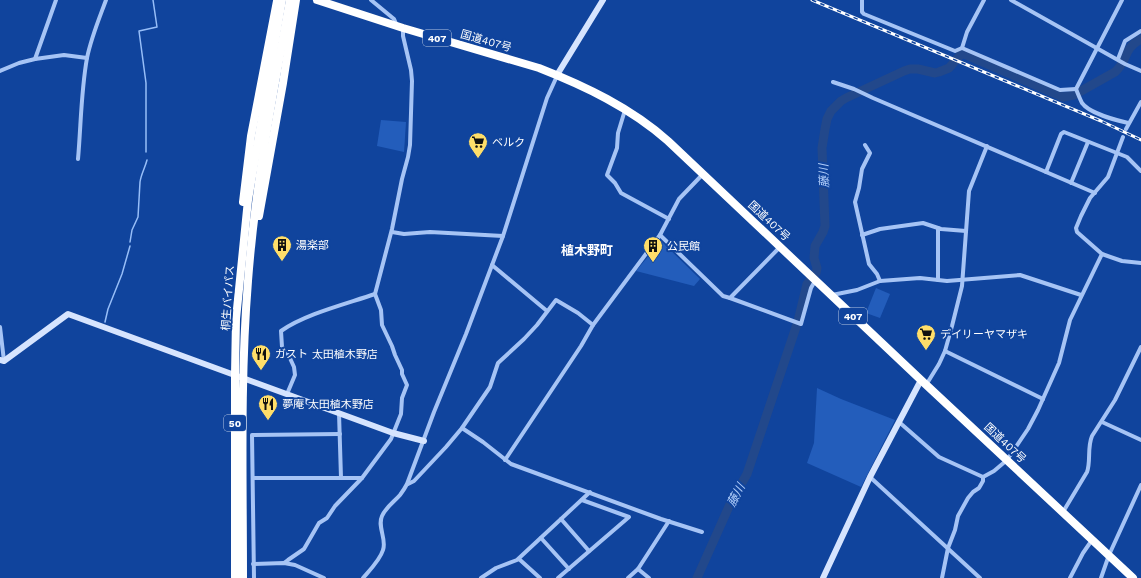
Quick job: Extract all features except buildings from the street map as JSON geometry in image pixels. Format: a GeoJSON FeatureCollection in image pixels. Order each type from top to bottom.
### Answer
{"type":"FeatureCollection","features":[{"type":"Feature","properties":{"kind":"highway","name":"50"},"geometry":{"type":"LineString","coordinates":[[241,269],[239,244],[249,152],[277,0]]}},
{"type":"Feature","properties":{"kind":"highway","name":"50"},"geometry":{"type":"LineString","coordinates":[[282,0],[282,23]]}},
{"type":"Feature","properties":{"kind":"highway","name":"50"},"geometry":{"type":"LineString","coordinates":[[282,23],[290,0]]}},
{"type":"Feature","properties":{"kind":"highway","name":"50"},"geometry":{"type":"LineString","coordinates":[[248,281],[283,84],[296,0]]}},
{"type":"Feature","properties":{"kind":"highway","name":"国道407号"},"geometry":{"type":"LineString","coordinates":[[316,0],[400,27],[539,68],[616,103],[657,130],[815,281],[1133,578]]}},
{"type":"Feature","properties":{"kind":"highway","name":"桐生バイパス"},"geometry":{"type":"LineString","coordinates":[[243,578],[239,376],[236,319],[248,200],[282,23]]}},
{"type":"Feature","properties":{"kind":"highway","name":"桐生バイパス"},"geometry":{"type":"LineString","coordinates":[[235,578],[239,376],[256,202],[282,23]]}},
{"type":"Feature","properties":{"kind":"street"},"geometry":{"type":"LineString","coordinates":[[35,59],[56,0]]}},
{"type":"Feature","properties":{"kind":"street"},"geometry":{"type":"LineString","coordinates":[[78,159],[81,108],[87,58],[94,30],[106,0]]}},
{"type":"Feature","properties":{"kind":"street"},"geometry":{"type":"LineString","coordinates":[[284,564],[304,549],[319,524],[327,518],[335,506],[362,478],[391,439],[401,414],[402,398],[407,385],[382,325],[381,310],[375,294],[392,232],[402,179],[408,157],[412,109],[412,70],[400,27],[394,19],[371,0]]}},
{"type":"Feature","properties":{"kind":"street"},"geometry":{"type":"LineString","coordinates":[[363,578],[379,558],[384,549],[380,522],[382,516],[407,484],[503,236],[547,98],[557,75],[603,0]]}},
{"type":"Feature","properties":{"kind":"street"},"geometry":{"type":"LineString","coordinates":[[862,0],[862,10],[864,14],[953,51],[962,48],[1060,90],[1076,89]]}},
{"type":"Feature","properties":{"kind":"street"},"geometry":{"type":"LineString","coordinates":[[962,48],[967,32],[984,0]]}},
{"type":"Feature","properties":{"kind":"street"},"geometry":{"type":"LineString","coordinates":[[1011,0],[1097,49],[1141,71]]}},
{"type":"Feature","properties":{"kind":"street"},"geometry":{"type":"LineString","coordinates":[[1122,0],[1076,89],[1081,102],[1085,106],[1104,116],[1128,123]]}},
{"type":"Feature","properties":{"kind":"street"},"geometry":{"type":"LineString","coordinates":[[1118,59],[1125,41],[1141,31]]}},
{"type":"Feature","properties":{"kind":"street"},"geometry":{"type":"LineString","coordinates":[[0,71],[35,59],[64,55],[87,58]]}},
{"type":"Feature","properties":{"kind":"street"},"geometry":{"type":"LineString","coordinates":[[833,82],[854,89],[1095,193]]}},
{"type":"Feature","properties":{"kind":"street"},"geometry":{"type":"LineString","coordinates":[[1126,129],[1141,102]]}},
{"type":"Feature","properties":{"kind":"street"},"geometry":{"type":"LineString","coordinates":[[626,109],[618,134],[617,148],[606,175],[615,183],[621,194],[669,219]]}},
{"type":"Feature","properties":{"kind":"street"},"geometry":{"type":"LineString","coordinates":[[1046,172],[1061,134],[1064,132],[1127,157],[1141,171]]}},
{"type":"Feature","properties":{"kind":"street"},"geometry":{"type":"LineString","coordinates":[[1123,137],[1108,177],[1090,198],[1076,228],[1077,232],[1102,254],[1122,261],[1141,263]]}},
{"type":"Feature","properties":{"kind":"street"},"geometry":{"type":"LineString","coordinates":[[1071,183],[1088,142]]}},
{"type":"Feature","properties":{"kind":"street"},"geometry":{"type":"LineString","coordinates":[[865,145],[870,153],[862,169],[855,202],[869,264],[877,274],[880,281]]}},
{"type":"Feature","properties":{"kind":"street"},"geometry":{"type":"LineString","coordinates":[[823,578],[870,476],[899,422],[923,382],[939,364],[945,351],[962,286],[969,191],[986,146]]}},
{"type":"Feature","properties":{"kind":"street"},"geometry":{"type":"LineString","coordinates":[[505,460],[581,346],[593,325],[660,235],[679,199],[703,174]]}},
{"type":"Feature","properties":{"kind":"street"},"geometry":{"type":"LineString","coordinates":[[862,235],[880,229],[917,224],[926,224],[938,228],[966,231]]}},
{"type":"Feature","properties":{"kind":"street"},"geometry":{"type":"LineString","coordinates":[[938,228],[938,280]]}},
{"type":"Feature","properties":{"kind":"street"},"geometry":{"type":"LineString","coordinates":[[392,232],[404,234],[430,232],[503,236]]}},
{"type":"Feature","properties":{"kind":"street"},"geometry":{"type":"LineString","coordinates":[[660,235],[723,296],[801,324],[811,288],[815,281]]}},
{"type":"Feature","properties":{"kind":"street"},"geometry":{"type":"LineString","coordinates":[[730,298],[780,247]]}},
{"type":"Feature","properties":{"kind":"street"},"geometry":{"type":"LineString","coordinates":[[983,477],[994,471],[1006,460],[1028,429],[1059,363],[1070,320],[1102,254]]}},
{"type":"Feature","properties":{"kind":"street"},"geometry":{"type":"LineString","coordinates":[[492,265],[547,311]]}},
{"type":"Feature","properties":{"kind":"street"},"geometry":{"type":"LineString","coordinates":[[831,296],[857,290],[880,281],[920,278],[946,281],[1020,275],[1081,295]]}},
{"type":"Feature","properties":{"kind":"street"},"geometry":{"type":"LineString","coordinates":[[287,394],[294,375],[294,367],[289,356],[282,347],[281,331],[296,322],[375,294]]}},
{"type":"Feature","properties":{"kind":"street"},"geometry":{"type":"LineString","coordinates":[[407,484],[414,481],[462,428],[490,387],[498,363],[537,325],[556,300],[578,313],[593,325]]}},
{"type":"Feature","properties":{"kind":"street"},"geometry":{"type":"LineString","coordinates":[[2,360],[68,314],[393,433],[424,440]]}},
{"type":"Feature","properties":{"kind":"street"},"geometry":{"type":"LineString","coordinates":[[0,328],[2,360]]}},
{"type":"Feature","properties":{"kind":"street"},"geometry":{"type":"LineString","coordinates":[[1063,512],[1087,472],[1092,436],[1115,400],[1141,347]]}},
{"type":"Feature","properties":{"kind":"street"},"geometry":{"type":"LineString","coordinates":[[945,351],[1043,399]]}},
{"type":"Feature","properties":{"kind":"street"},"geometry":{"type":"LineString","coordinates":[[339,413],[341,478]]}},
{"type":"Feature","properties":{"kind":"street"},"geometry":{"type":"LineString","coordinates":[[899,422],[939,457],[983,477]]}},
{"type":"Feature","properties":{"kind":"street"},"geometry":{"type":"LineString","coordinates":[[1102,422],[1141,440]]}},
{"type":"Feature","properties":{"kind":"street"},"geometry":{"type":"LineString","coordinates":[[462,428],[511,464],[702,532]]}},
{"type":"Feature","properties":{"kind":"street"},"geometry":{"type":"LineString","coordinates":[[254,578],[252,435],[340,434]]}},
{"type":"Feature","properties":{"kind":"street"},"geometry":{"type":"LineString","coordinates":[[870,476],[980,578]]}},
{"type":"Feature","properties":{"kind":"street"},"geometry":{"type":"LineString","coordinates":[[942,578],[948,548],[955,530],[958,516],[968,498],[979,488],[983,481],[983,477]]}},
{"type":"Feature","properties":{"kind":"street"},"geometry":{"type":"LineString","coordinates":[[253,478],[362,478]]}},
{"type":"Feature","properties":{"kind":"street"},"geometry":{"type":"LineString","coordinates":[[1101,578],[1109,555],[1140,492],[1141,485]]}},
{"type":"Feature","properties":{"kind":"street"},"geometry":{"type":"LineString","coordinates":[[481,578],[496,568],[519,559],[590,492]]}},
{"type":"Feature","properties":{"kind":"street"},"geometry":{"type":"LineString","coordinates":[[558,578],[630,517],[582,500]]}},
{"type":"Feature","properties":{"kind":"street"},"geometry":{"type":"LineString","coordinates":[[562,519],[590,551]]}},
{"type":"Feature","properties":{"kind":"street"},"geometry":{"type":"LineString","coordinates":[[628,578],[638,568],[669,521]]}},
{"type":"Feature","properties":{"kind":"street"},"geometry":{"type":"LineString","coordinates":[[541,538],[568,569]]}},
{"type":"Feature","properties":{"kind":"street"},"geometry":{"type":"LineString","coordinates":[[1070,578],[1083,553],[1092,540]]}},
{"type":"Feature","properties":{"kind":"street"},"geometry":{"type":"LineString","coordinates":[[519,559],[540,578]]}},
{"type":"Feature","properties":{"kind":"street"},"geometry":{"type":"LineString","coordinates":[[253,564],[295,565],[324,578]]}},
{"type":"Feature","properties":{"kind":"street"},"geometry":{"type":"LineString","coordinates":[[638,568],[649,578]]}},
{"type":"Feature","properties":{"kind":"shaded area"},"geometry":{"type":"Polygon","coordinates":[[[381,120],[406,122],[404,152],[377,146],[381,120]]]}},
{"type":"Feature","properties":{"kind":"shaded area"},"geometry":{"type":"Polygon","coordinates":[[[661,241],[700,279],[694,286],[636,271],[661,241]]]}},
{"type":"Feature","properties":{"kind":"shaded area"},"geometry":{"type":"Polygon","coordinates":[[[876,288],[890,294],[880,318],[866,313],[876,288]]]}},
{"type":"Feature","properties":{"kind":"shaded area"},"geometry":{"type":"Polygon","coordinates":[[[817,388],[895,420],[861,487],[807,463],[814,443],[817,388]]]}},
{"type":"Feature","properties":{"kind":"waterway"},"geometry":{"type":"LineString","coordinates":[[146,152],[146,83],[139,31],[157,27],[153,0]]}},
{"type":"Feature","properties":{"kind":"waterway","name":"藤川"},"geometry":{"type":"LineString","coordinates":[[697,578],[731,502],[747,474],[798,321],[807,284],[816,273],[817,268],[814,258],[815,246],[825,226],[822,148],[827,119],[831,111],[846,98],[904,71],[918,69],[935,73],[949,68],[962,53],[1063,97],[1074,95],[1115,72],[1119,68],[1131,47],[1141,39]]}},
{"type":"Feature","properties":{"kind":"waterway"},"geometry":{"type":"LineString","coordinates":[[130,242],[132,230],[138,217],[140,182],[147,160]]}},
{"type":"Feature","properties":{"kind":"waterway"},"geometry":{"type":"LineString","coordinates":[[105,322],[108,309],[122,274],[130,246]]}},
{"type":"Feature","properties":{"kind":"railway"},"geometry":{"type":"LineString","coordinates":[[812,0],[1101,121],[1141,140]]}},
{"type":"Feature","properties":{"kind":"place","name":"ベルク"},"geometry":{"type":"Point","coordinates":[478,159]}},
{"type":"Feature","properties":{"kind":"place","name":"湯楽部"},"geometry":{"type":"Point","coordinates":[282,262]}},
{"type":"Feature","properties":{"kind":"place","name":"公民館"},"geometry":{"type":"Point","coordinates":[653,263]}},
{"type":"Feature","properties":{"kind":"place","name":"デイリーヤマザキ"},"geometry":{"type":"Point","coordinates":[926,351]}},
{"type":"Feature","properties":{"kind":"place","name":"ガスト 太田植木野店"},"geometry":{"type":"Point","coordinates":[261,371]}},
{"type":"Feature","properties":{"kind":"place","name":"夢庵 太田植木野店"},"geometry":{"type":"Point","coordinates":[268,421]}},
{"type":"Feature","properties":{"kind":"district","name":"植木野町"},"geometry":{"type":"Point","coordinates":[587,250]}}]}
